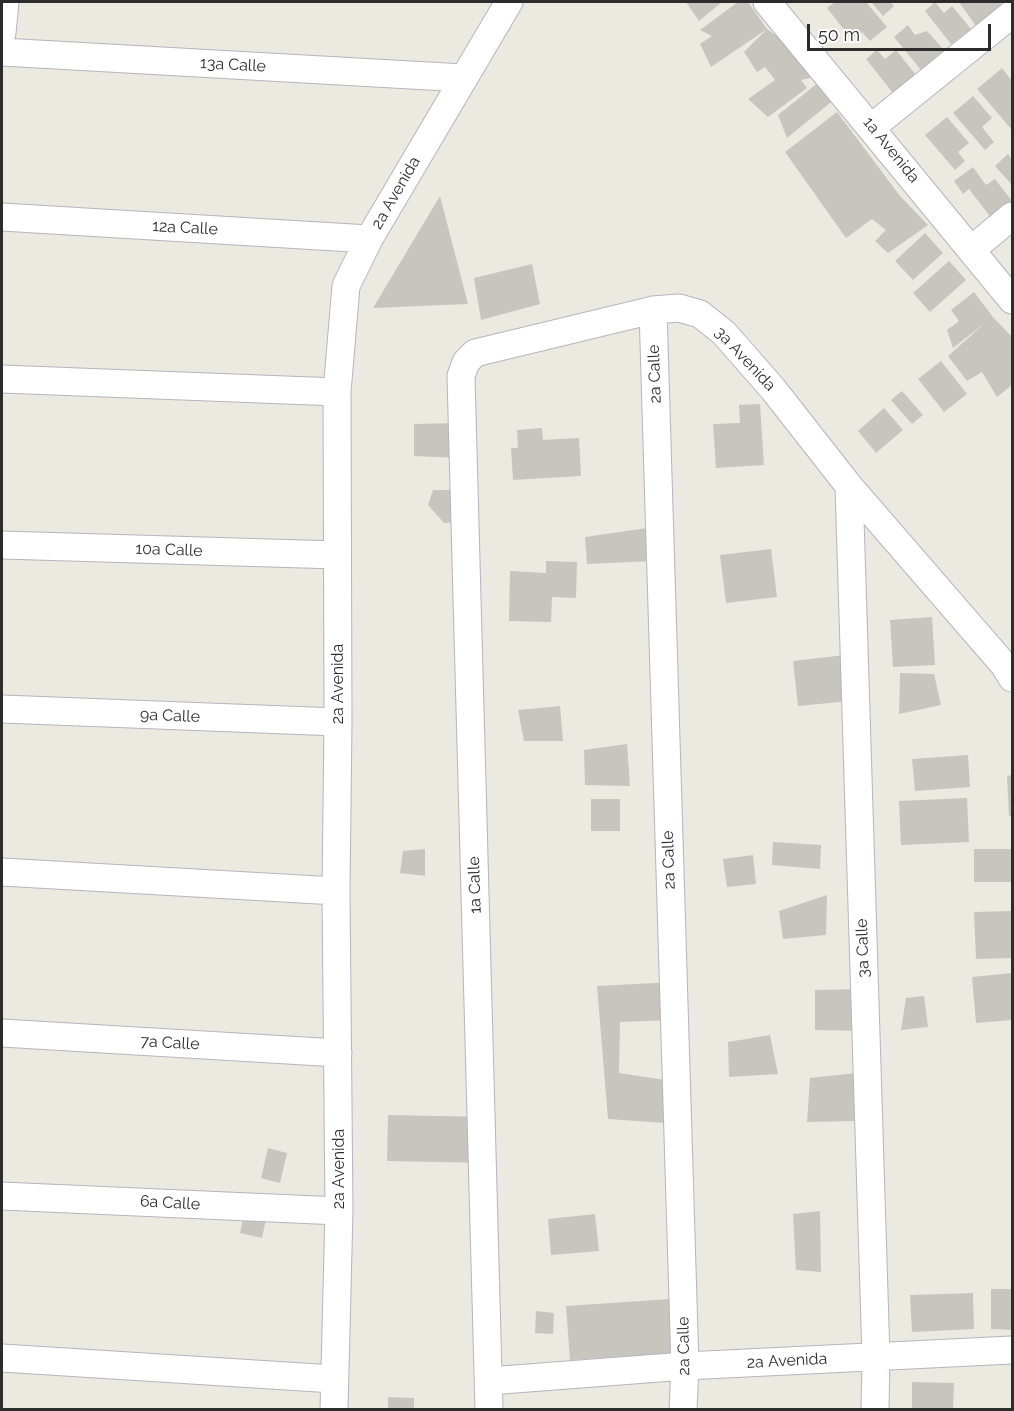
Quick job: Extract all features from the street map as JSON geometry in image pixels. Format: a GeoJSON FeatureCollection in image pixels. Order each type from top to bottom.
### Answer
{"type":"FeatureCollection","features":[{"type":"Feature","properties":{"kind":"street"},"geometry":{"type":"LineString","coordinates":[[2,33],[5,2]]}},
{"type":"Feature","properties":{"kind":"street","name":"2a Avenida"},"geometry":{"type":"LineString","coordinates":[[334,1410],[339,1211],[336,891],[337,392],[346,286],[369,239],[509,2]]}},
{"type":"Feature","properties":{"kind":"street","name":"1a Avenida"},"geometry":{"type":"LineString","coordinates":[[768,2],[1012,300]]}},
{"type":"Feature","properties":{"kind":"street"},"geometry":{"type":"LineString","coordinates":[[872,127],[1012,14]]}},
{"type":"Feature","properties":{"kind":"street","name":"13a Calle"},"geometry":{"type":"LineString","coordinates":[[2,52],[464,78]]}},
{"type":"Feature","properties":{"kind":"street"},"geometry":{"type":"LineString","coordinates":[[971,250],[1012,216]]}},
{"type":"Feature","properties":{"kind":"street","name":"12a Calle"},"geometry":{"type":"LineString","coordinates":[[2,217],[369,239]]}},
{"type":"Feature","properties":{"kind":"street","name":"3a Avenida"},"geometry":{"type":"LineString","coordinates":[[466,362],[475,353],[653,310],[679,308],[700,314],[724,333],[773,389],[849,486],[1004,665],[1012,678]]}},
{"type":"Feature","properties":{"kind":"street","name":"2a Calle"},"geometry":{"type":"LineString","coordinates":[[653,310],[685,1366],[683,1410]]}},
{"type":"Feature","properties":{"kind":"street","name":"1a Calle"},"geometry":{"type":"LineString","coordinates":[[466,362],[461,376],[489,1410]]}},
{"type":"Feature","properties":{"kind":"street"},"geometry":{"type":"LineString","coordinates":[[2,379],[337,392]]}},
{"type":"Feature","properties":{"kind":"street","name":"3a Calle"},"geometry":{"type":"LineString","coordinates":[[849,486],[876,1357],[875,1410]]}},
{"type":"Feature","properties":{"kind":"street","name":"10a Calle"},"geometry":{"type":"LineString","coordinates":[[2,545],[337,555]]}},
{"type":"Feature","properties":{"kind":"street","name":"9a Calle"},"geometry":{"type":"LineString","coordinates":[[2,709],[338,722]]}},
{"type":"Feature","properties":{"kind":"street"},"geometry":{"type":"LineString","coordinates":[[2,872],[336,891]]}},
{"type":"Feature","properties":{"kind":"street","name":"7a Calle"},"geometry":{"type":"LineString","coordinates":[[2,1033],[338,1053]]}},
{"type":"Feature","properties":{"kind":"street","name":"6a Calle"},"geometry":{"type":"LineString","coordinates":[[2,1196],[339,1211]]}},
{"type":"Feature","properties":{"kind":"street","name":"2a Avenida"},"geometry":{"type":"LineString","coordinates":[[489,1381],[685,1366],[1012,1350]]}},
{"type":"Feature","properties":{"kind":"street"},"geometry":{"type":"LineString","coordinates":[[2,1358],[334,1379]]}},
{"type":"Feature","properties":{"kind":"building"},"geometry":{"type":"Polygon","coordinates":[[[686,2],[722,2],[699,21],[686,2]]]}},
{"type":"Feature","properties":{"kind":"building"},"geometry":{"type":"Polygon","coordinates":[[[738,2],[748,2],[767,29],[711,67],[700,44],[712,36],[700,30],[738,2]]]}},
{"type":"Feature","properties":{"kind":"building"},"geometry":{"type":"Polygon","coordinates":[[[835,2],[866,2],[887,27],[870,41],[862,32],[852,40],[827,8],[835,2]]]}},
{"type":"Feature","properties":{"kind":"building"},"geometry":{"type":"Polygon","coordinates":[[[871,2],[890,2],[894,6],[883,16],[871,2]]]}},
{"type":"Feature","properties":{"kind":"building"},"geometry":{"type":"Polygon","coordinates":[[[935,2],[944,13],[952,6],[971,29],[951,44],[925,11],[935,2]]]}},
{"type":"Feature","properties":{"kind":"building"},"geometry":{"type":"Polygon","coordinates":[[[959,2],[999,2],[1003,6],[976,26],[959,2]]]}},
{"type":"Feature","properties":{"kind":"building"},"geometry":{"type":"Polygon","coordinates":[[[908,25],[915,35],[927,31],[944,50],[921,70],[894,37],[908,25]]]}},
{"type":"Feature","properties":{"kind":"building"},"geometry":{"type":"Polygon","coordinates":[[[767,29],[793,48],[814,77],[801,80],[807,88],[768,117],[748,99],[775,80],[765,67],[776,60],[757,72],[744,52],[767,29]]]}},
{"type":"Feature","properties":{"kind":"building"},"geometry":{"type":"Polygon","coordinates":[[[877,50],[885,59],[896,50],[916,75],[893,93],[866,59],[877,50]]]}},
{"type":"Feature","properties":{"kind":"building"},"geometry":{"type":"Polygon","coordinates":[[[1002,68],[1012,81],[1012,130],[977,89],[1002,68]]]}},
{"type":"Feature","properties":{"kind":"building"},"geometry":{"type":"Polygon","coordinates":[[[819,82],[835,99],[787,138],[778,115],[819,82]]]}},
{"type":"Feature","properties":{"kind":"building"},"geometry":{"type":"Polygon","coordinates":[[[973,96],[992,118],[982,127],[994,142],[985,150],[953,113],[973,96]]]}},
{"type":"Feature","properties":{"kind":"building"},"geometry":{"type":"Polygon","coordinates":[[[837,112],[900,196],[928,225],[888,253],[875,241],[886,230],[872,219],[846,238],[785,152],[837,112]]]}},
{"type":"Feature","properties":{"kind":"building"},"geometry":{"type":"Polygon","coordinates":[[[947,117],[969,143],[958,152],[965,161],[955,170],[925,135],[947,117]]]}},
{"type":"Feature","properties":{"kind":"building"},"geometry":{"type":"Polygon","coordinates":[[[1008,154],[1012,159],[1012,185],[995,166],[1008,154]]]}},
{"type":"Feature","properties":{"kind":"building"},"geometry":{"type":"Polygon","coordinates":[[[973,167],[986,185],[995,179],[1012,201],[992,219],[969,189],[963,194],[954,181],[973,167]]]}},
{"type":"Feature","properties":{"kind":"building"},"geometry":{"type":"Polygon","coordinates":[[[440,196],[468,304],[373,308],[440,196]]]}},
{"type":"Feature","properties":{"kind":"building"},"geometry":{"type":"Polygon","coordinates":[[[925,233],[943,253],[913,280],[895,261],[925,233]]]}},
{"type":"Feature","properties":{"kind":"building"},"geometry":{"type":"Polygon","coordinates":[[[949,261],[966,280],[930,312],[913,293],[949,261]]]}},
{"type":"Feature","properties":{"kind":"building"},"geometry":{"type":"Polygon","coordinates":[[[532,264],[540,304],[481,320],[474,278],[532,264]]]}},
{"type":"Feature","properties":{"kind":"building"},"geometry":{"type":"Polygon","coordinates":[[[974,292],[1012,337],[1012,385],[997,397],[982,372],[967,381],[948,356],[985,323],[953,348],[947,330],[959,321],[951,310],[974,292]]]}},
{"type":"Feature","properties":{"kind":"building"},"geometry":{"type":"Polygon","coordinates":[[[941,361],[967,394],[944,412],[918,379],[941,361]]]}},
{"type":"Feature","properties":{"kind":"building"},"geometry":{"type":"Polygon","coordinates":[[[902,391],[923,415],[912,424],[891,400],[902,391]]]}},
{"type":"Feature","properties":{"kind":"building"},"geometry":{"type":"Polygon","coordinates":[[[760,404],[764,465],[716,468],[713,424],[740,423],[739,405],[760,404]]]}},
{"type":"Feature","properties":{"kind":"building"},"geometry":{"type":"Polygon","coordinates":[[[884,408],[903,430],[876,453],[858,431],[884,408]]]}},
{"type":"Feature","properties":{"kind":"building"},"geometry":{"type":"Polygon","coordinates":[[[456,423],[459,458],[414,456],[414,424],[456,423]]]}},
{"type":"Feature","properties":{"kind":"building"},"geometry":{"type":"Polygon","coordinates":[[[542,428],[543,440],[579,438],[581,476],[513,480],[511,448],[518,448],[517,430],[542,428]]]}},
{"type":"Feature","properties":{"kind":"building"},"geometry":{"type":"Polygon","coordinates":[[[433,490],[451,490],[464,522],[444,523],[428,505],[433,490]]]}},
{"type":"Feature","properties":{"kind":"building"},"geometry":{"type":"Polygon","coordinates":[[[647,528],[653,561],[587,564],[585,537],[647,528]]]}},
{"type":"Feature","properties":{"kind":"building"},"geometry":{"type":"Polygon","coordinates":[[[771,549],[777,597],[726,603],[720,555],[771,549]]]}},
{"type":"Feature","properties":{"kind":"building"},"geometry":{"type":"Polygon","coordinates":[[[546,561],[577,562],[576,598],[552,597],[551,622],[509,621],[510,571],[546,573],[546,561]]]}},
{"type":"Feature","properties":{"kind":"building"},"geometry":{"type":"Polygon","coordinates":[[[932,617],[935,665],[893,667],[890,620],[932,617]]]}},
{"type":"Feature","properties":{"kind":"building"},"geometry":{"type":"Polygon","coordinates":[[[845,655],[850,701],[798,706],[793,661],[845,655]]]}},
{"type":"Feature","properties":{"kind":"building"},"geometry":{"type":"Polygon","coordinates":[[[900,673],[934,674],[941,705],[899,714],[900,673]]]}},
{"type":"Feature","properties":{"kind":"building"},"geometry":{"type":"Polygon","coordinates":[[[560,706],[563,741],[524,741],[518,710],[560,706]]]}},
{"type":"Feature","properties":{"kind":"building"},"geometry":{"type":"Polygon","coordinates":[[[627,744],[630,786],[585,785],[584,750],[627,744]]]}},
{"type":"Feature","properties":{"kind":"building"},"geometry":{"type":"Polygon","coordinates":[[[968,755],[970,787],[915,791],[912,759],[968,755]]]}},
{"type":"Feature","properties":{"kind":"building"},"geometry":{"type":"Polygon","coordinates":[[[1012,775],[1012,816],[1009,816],[1007,776],[1012,775]]]}},
{"type":"Feature","properties":{"kind":"building"},"geometry":{"type":"Polygon","coordinates":[[[967,798],[969,842],[901,845],[899,801],[967,798]]]}},
{"type":"Feature","properties":{"kind":"building"},"geometry":{"type":"Polygon","coordinates":[[[591,799],[620,799],[620,831],[591,831],[591,799]]]}},
{"type":"Feature","properties":{"kind":"building"},"geometry":{"type":"Polygon","coordinates":[[[773,842],[821,845],[820,869],[772,865],[773,842]]]}},
{"type":"Feature","properties":{"kind":"building"},"geometry":{"type":"Polygon","coordinates":[[[425,849],[425,876],[400,873],[403,851],[425,849]]]}},
{"type":"Feature","properties":{"kind":"building"},"geometry":{"type":"Polygon","coordinates":[[[974,849],[1012,849],[1012,882],[974,882],[974,849]]]}},
{"type":"Feature","properties":{"kind":"building"},"geometry":{"type":"Polygon","coordinates":[[[753,855],[756,884],[727,887],[723,859],[753,855]]]}},
{"type":"Feature","properties":{"kind":"building"},"geometry":{"type":"Polygon","coordinates":[[[827,895],[826,935],[783,939],[779,911],[827,895]]]}},
{"type":"Feature","properties":{"kind":"building"},"geometry":{"type":"Polygon","coordinates":[[[1012,911],[1012,958],[976,959],[974,912],[1012,911]]]}},
{"type":"Feature","properties":{"kind":"building"},"geometry":{"type":"Polygon","coordinates":[[[1012,973],[1012,1020],[976,1023],[972,977],[1012,973]]]}},
{"type":"Feature","properties":{"kind":"building"},"geometry":{"type":"Polygon","coordinates":[[[673,982],[672,1020],[620,1022],[619,1073],[665,1080],[663,1101],[681,1096],[679,1124],[608,1119],[597,986],[673,982]]]}},
{"type":"Feature","properties":{"kind":"building"},"geometry":{"type":"Polygon","coordinates":[[[864,989],[864,1031],[815,1030],[815,990],[864,989]]]}},
{"type":"Feature","properties":{"kind":"building"},"geometry":{"type":"Polygon","coordinates":[[[924,996],[928,1027],[901,1030],[906,998],[924,996]]]}},
{"type":"Feature","properties":{"kind":"building"},"geometry":{"type":"Polygon","coordinates":[[[770,1035],[778,1074],[729,1077],[728,1042],[770,1035]]]}},
{"type":"Feature","properties":{"kind":"building"},"geometry":{"type":"Polygon","coordinates":[[[856,1073],[857,1121],[807,1122],[810,1078],[856,1073]]]}},
{"type":"Feature","properties":{"kind":"building"},"geometry":{"type":"Polygon","coordinates":[[[388,1115],[488,1117],[488,1163],[387,1161],[388,1115]]]}},
{"type":"Feature","properties":{"kind":"building"},"geometry":{"type":"Polygon","coordinates":[[[268,1148],[287,1153],[280,1183],[261,1178],[268,1148]]]}},
{"type":"Feature","properties":{"kind":"building"},"geometry":{"type":"Polygon","coordinates":[[[820,1211],[821,1272],[796,1270],[793,1214],[820,1211]]]}},
{"type":"Feature","properties":{"kind":"building"},"geometry":{"type":"Polygon","coordinates":[[[244,1214],[266,1219],[262,1238],[240,1233],[244,1214]]]}},
{"type":"Feature","properties":{"kind":"building"},"geometry":{"type":"Polygon","coordinates":[[[595,1214],[599,1251],[551,1255],[548,1219],[595,1214]]]}},
{"type":"Feature","properties":{"kind":"building"},"geometry":{"type":"Polygon","coordinates":[[[991,1289],[1012,1289],[1012,1330],[991,1329],[991,1289]]]}},
{"type":"Feature","properties":{"kind":"building"},"geometry":{"type":"Polygon","coordinates":[[[973,1293],[974,1329],[912,1332],[910,1295],[973,1293]]]}},
{"type":"Feature","properties":{"kind":"building"},"geometry":{"type":"Polygon","coordinates":[[[685,1298],[689,1352],[570,1360],[566,1306],[685,1298]]]}},
{"type":"Feature","properties":{"kind":"building"},"geometry":{"type":"Polygon","coordinates":[[[536,1311],[554,1313],[553,1334],[535,1333],[536,1311]]]}},
{"type":"Feature","properties":{"kind":"building"},"geometry":{"type":"Polygon","coordinates":[[[912,1382],[954,1383],[953,1410],[912,1410],[912,1382]]]}},
{"type":"Feature","properties":{"kind":"building"},"geometry":{"type":"Polygon","coordinates":[[[388,1397],[414,1398],[414,1410],[388,1410],[388,1397]]]}}]}
